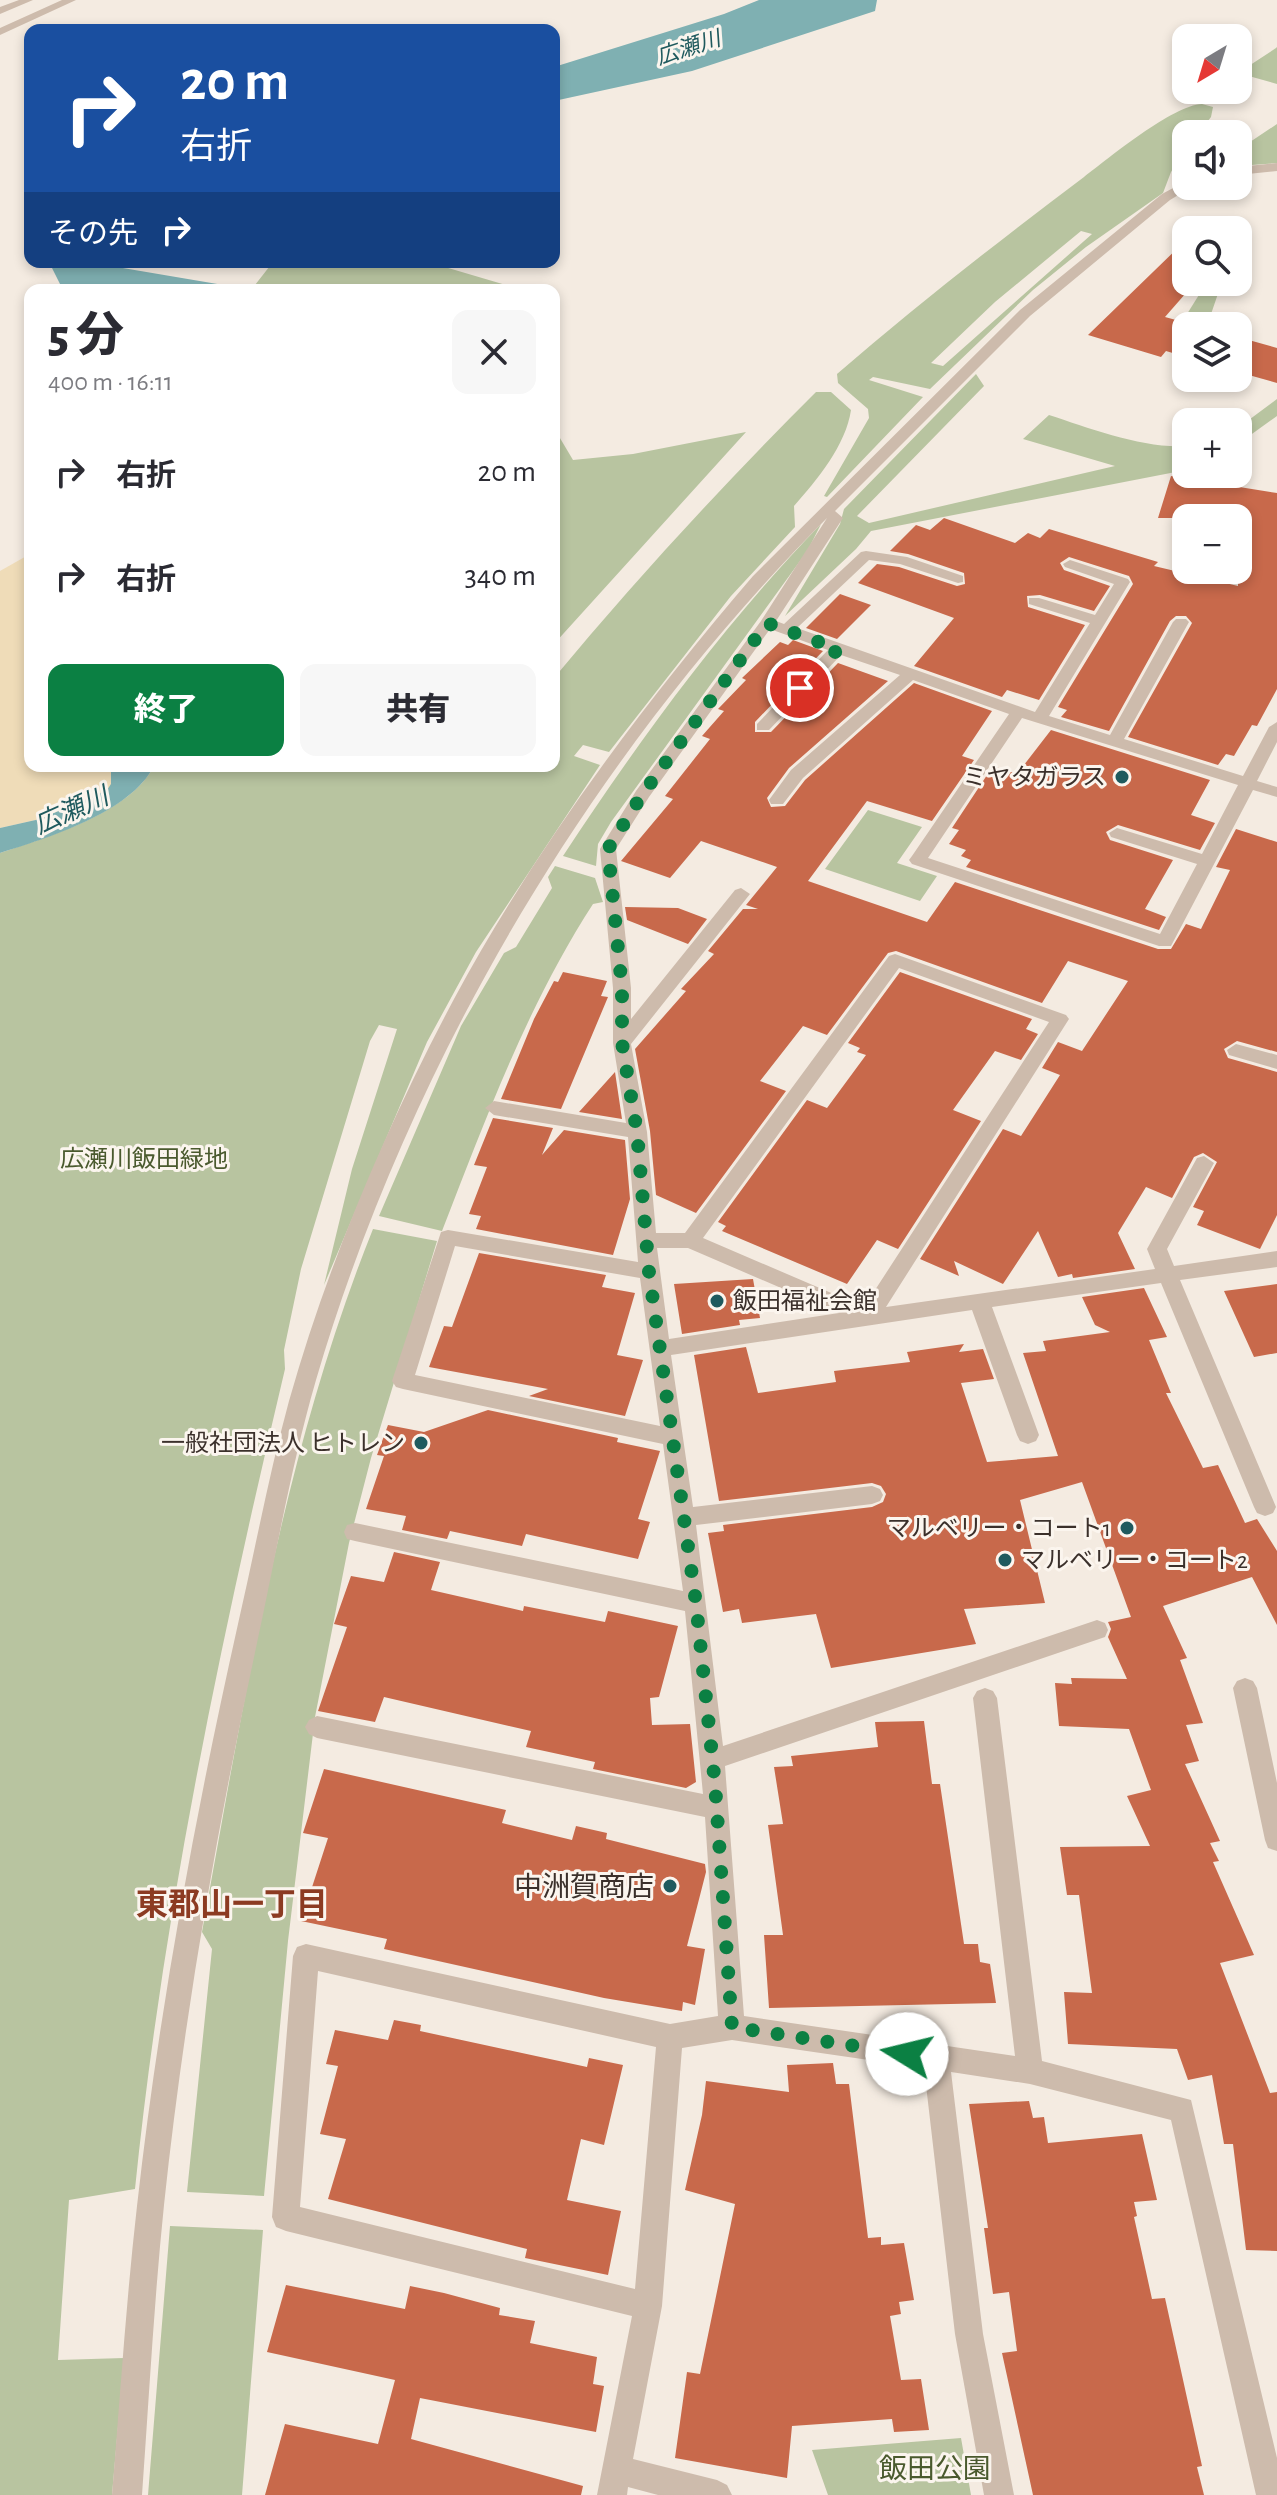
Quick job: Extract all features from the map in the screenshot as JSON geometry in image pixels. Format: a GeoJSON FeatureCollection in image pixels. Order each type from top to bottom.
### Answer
{"type":"FeatureCollection","features":[{"type":"Feature","properties":{"kind":"street"},"geometry":{"type":"LineString","coordinates":[[0,11],[28,0]]}},
{"type":"Feature","properties":{"kind":"street"},"geometry":{"type":"LineString","coordinates":[[0,32],[71,0]]}},
{"type":"Feature","properties":{"kind":"street"},"geometry":{"type":"LineString","coordinates":[[1252,170],[1277,167]]}},
{"type":"Feature","properties":{"kind":"street"},"geometry":{"type":"LineString","coordinates":[[127,2495],[154,2170],[185,1950],[223,1739],[315,1349],[413,1105],[457,1014],[523,895],[637,730],[720,624],[758,579],[1025,313],[1121,233],[1172,195]]}},
{"type":"Feature","properties":{"kind":"street"},"geometry":{"type":"LineString","coordinates":[[732,2027],[717,1808],[696,1603],[649,1272],[637,1132],[622,1043],[622,988],[608,849],[642,795],[777,626],[836,518],[826,511]]}},
{"type":"Feature","properties":{"kind":"street"},"geometry":{"type":"LineString","coordinates":[[777,626],[866,555],[902,560],[958,579]]}},
{"type":"Feature","properties":{"kind":"street"},"geometry":{"type":"LineString","coordinates":[[1070,564],[1123,582],[1029,715],[918,860],[1165,942],[1277,727]]}},
{"type":"Feature","properties":{"kind":"street"},"geometry":{"type":"LineString","coordinates":[[1034,601],[1098,621]]}},
{"type":"Feature","properties":{"kind":"street"},"geometry":{"type":"LineString","coordinates":[[1114,743],[1181,622]]}},
{"type":"Feature","properties":{"kind":"street"},"geometry":{"type":"LineString","coordinates":[[777,626],[1029,715],[1277,792]]}},
{"type":"Feature","properties":{"kind":"street"},"geometry":{"type":"LineString","coordinates":[[763,727],[838,649]]}},
{"type":"Feature","properties":{"kind":"street"},"geometry":{"type":"LineString","coordinates":[[777,800],[797,774],[911,674]]}},
{"type":"Feature","properties":{"kind":"street"},"geometry":{"type":"LineString","coordinates":[[1117,833],[1208,862]]}},
{"type":"Feature","properties":{"kind":"street"},"geometry":{"type":"LineString","coordinates":[[622,1043],[741,894]]}},
{"type":"Feature","properties":{"kind":"street"},"geometry":{"type":"LineString","coordinates":[[690,1241],[895,960],[1060,1019],[868,1317]]}},
{"type":"Feature","properties":{"kind":"street"},"geometry":{"type":"LineString","coordinates":[[1236,1050],[1277,1062]]}},
{"type":"Feature","properties":{"kind":"street"},"geometry":{"type":"LineString","coordinates":[[494,1108],[637,1132]]}},
{"type":"Feature","properties":{"kind":"street"},"geometry":{"type":"LineString","coordinates":[[1204,1163],[1157,1249],[1265,1507]]}},
{"type":"Feature","properties":{"kind":"street"},"geometry":{"type":"LineString","coordinates":[[649,1272],[448,1237],[403,1381],[673,1437]]}},
{"type":"Feature","properties":{"kind":"street"},"geometry":{"type":"LineString","coordinates":[[645,1240],[690,1241],[868,1317]]}},
{"type":"Feature","properties":{"kind":"street"},"geometry":{"type":"LineString","coordinates":[[661,1348],[1277,1259]]}},
{"type":"Feature","properties":{"kind":"street"},"geometry":{"type":"LineString","coordinates":[[979,1301],[1028,1435]]}},
{"type":"Feature","properties":{"kind":"street"},"geometry":{"type":"LineString","coordinates":[[684,1517],[872,1495]]}},
{"type":"Feature","properties":{"kind":"street"},"geometry":{"type":"LineString","coordinates":[[355,1532],[696,1603]]}},
{"type":"Feature","properties":{"kind":"street"},"geometry":{"type":"LineString","coordinates":[[712,1760],[1097,1630]]}},
{"type":"Feature","properties":{"kind":"street"},"geometry":{"type":"LineString","coordinates":[[1245,1688],[1277,1840]]}},
{"type":"Feature","properties":{"kind":"street"},"geometry":{"type":"LineString","coordinates":[[985,1698],[1030,2071]]}},
{"type":"Feature","properties":{"kind":"street"},"geometry":{"type":"LineString","coordinates":[[317,1727],[717,1808]]}},
{"type":"Feature","properties":{"kind":"street"},"geometry":{"type":"LineString","coordinates":[[648,2306],[286,2217],[306,1956],[670,2037],[732,2027],[1030,2071],[1182,2109],[1271,2495]]}},
{"type":"Feature","properties":{"kind":"street"},"geometry":{"type":"LineString","coordinates":[[670,2037],[648,2306],[614,2482],[717,2495]]}},
{"type":"Feature","properties":{"kind":"street"},"geometry":{"type":"LineString","coordinates":[[936,2059],[969,2334],[999,2495]]}},
{"type":"Feature","properties":{"kind":"green space"},"geometry":{"type":"Polygon","coordinates":[[[1276,48],[1277,84],[1252,77],[1252,64],[1276,48]]]}},
{"type":"Feature","properties":{"kind":"green space"},"geometry":{"type":"Polygon","coordinates":[[[1202,104],[1213,107],[1209,120],[1172,120],[1172,170],[1163,193],[1086,247],[1033,290],[930,389],[873,377],[869,380],[923,397],[827,497],[824,496],[869,418],[868,409],[838,383],[837,374],[959,273],[1109,158],[1175,113],[1202,104]],[[1081,231],[995,302],[931,363],[943,366],[1092,234],[1081,231]]]}},
{"type":"Feature","properties":{"kind":"green space"},"geometry":{"type":"Polygon","coordinates":[[[1277,124],[1277,163],[1252,165],[1252,141],[1277,124]]]}},
{"type":"Feature","properties":{"kind":"green space"},"geometry":{"type":"Polygon","coordinates":[[[268,268],[448,268],[503,284],[256,284],[268,268]]]}},
{"type":"Feature","properties":{"kind":"green space"},"geometry":{"type":"Polygon","coordinates":[[[1198,296],[1217,296],[1212,312],[1188,312],[1198,296]]]}},
{"type":"Feature","properties":{"kind":"green space"},"geometry":{"type":"Polygon","coordinates":[[[976,374],[984,386],[857,516],[869,523],[1115,466],[1023,439],[1049,415],[1135,441],[1172,446],[1172,473],[871,531],[785,616],[840,524],[844,509],[976,374]]]}},
{"type":"Feature","properties":{"kind":"green space","name":"広瀬川飯田緑地"},"geometry":{"type":"Polygon","coordinates":[[[816,392],[831,392],[851,410],[837,449],[794,506],[795,527],[731,596],[609,752],[583,745],[574,756],[600,765],[476,952],[427,1042],[324,1285],[352,1169],[397,1029],[379,1025],[370,1041],[301,1269],[284,1350],[285,1369],[217,1674],[161,1982],[135,2189],[69,2200],[58,2360],[124,2358],[112,2495],[0,2495],[0,853],[63,831],[107,810],[142,783],[150,772],[560,772],[560,671],[748,461],[816,392]]]}},
{"type":"Feature","properties":{"kind":"green space"},"geometry":{"type":"Polygon","coordinates":[[[1277,399],[1277,416],[1252,434],[1252,418],[1277,399]]]}},
{"type":"Feature","properties":{"kind":"green space"},"geometry":{"type":"Polygon","coordinates":[[[746,432],[560,637],[560,438],[573,460],[633,454],[746,432]]]}},
{"type":"Feature","properties":{"kind":"green space"},"geometry":{"type":"Polygon","coordinates":[[[821,524],[808,550],[611,822],[598,844],[596,866],[563,856],[684,684],[750,602],[821,524]]]}},
{"type":"Feature","properties":{"kind":"green space"},"geometry":{"type":"Polygon","coordinates":[[[868,810],[922,827],[897,863],[937,876],[920,901],[825,869],[868,810]]]}},
{"type":"Feature","properties":{"kind":"green space"},"geometry":{"type":"Polygon","coordinates":[[[555,866],[595,878],[603,902],[593,904],[528,1022],[442,1231],[379,1216],[461,1026],[504,953],[516,947],[552,888],[548,877],[555,866]]]}},
{"type":"Feature","properties":{"kind":"green space"},"geometry":{"type":"Polygon","coordinates":[[[373,1229],[437,1241],[371,1458],[349,1543],[315,1717],[288,1941],[264,2196],[187,2192],[212,1949],[202,1932],[251,1665],[314,1400],[373,1229]]]}},
{"type":"Feature","properties":{"kind":"green space"},"geometry":{"type":"Polygon","coordinates":[[[170,2226],[263,2230],[242,2495],[148,2495],[170,2226]]]}},
{"type":"Feature","properties":{"kind":"green space","name":"飯田公園"},"geometry":{"type":"Polygon","coordinates":[[[961,2438],[971,2495],[828,2495],[812,2450],[961,2438]]]}},
{"type":"Feature","properties":{"kind":"sand"},"geometry":{"type":"Polygon","coordinates":[[[24,557],[24,772],[111,772],[111,785],[107,790],[40,819],[0,828],[0,571],[24,557]]]}},
{"type":"Feature","properties":{"kind":"water","name":"広瀬川"},"geometry":{"type":"Polygon","coordinates":[[[759,0],[877,0],[875,11],[692,71],[560,100],[560,65],[724,14],[759,0]]]}},
{"type":"Feature","properties":{"kind":"water"},"geometry":{"type":"Polygon","coordinates":[[[52,268],[123,268],[217,284],[60,284],[52,268]]]}},
{"type":"Feature","properties":{"kind":"water","name":"広瀬川"},"geometry":{"type":"Polygon","coordinates":[[[111,772],[150,772],[126,797],[86,822],[0,853],[0,828],[40,819],[107,790],[111,784],[111,772]]]}},
{"type":"Feature","properties":{"kind":"building"},"geometry":{"type":"Polygon","coordinates":[[[1172,254],[1172,296],[1183,296],[1165,317],[1172,319],[1172,353],[1166,351],[1161,357],[1088,335],[1172,254]]]}},
{"type":"Feature","properties":{"kind":"building"},"geometry":{"type":"Polygon","coordinates":[[[1252,341],[1277,348],[1277,383],[1252,376],[1252,341]]]}},
{"type":"Feature","properties":{"kind":"building"},"geometry":{"type":"Polygon","coordinates":[[[1171,476],[1172,488],[1246,488],[1277,493],[1277,689],[1257,726],[1252,725],[1234,756],[1226,754],[1218,765],[1128,737],[1192,623],[1186,616],[1176,616],[1170,621],[1109,731],[1061,717],[1067,710],[1058,707],[1133,584],[1129,576],[1069,557],[1060,563],[1064,570],[1110,586],[1094,611],[1040,595],[1027,596],[1028,607],[1085,625],[1039,700],[1007,690],[1002,697],[914,666],[954,618],[858,583],[877,564],[899,567],[957,586],[965,584],[964,573],[890,551],[916,525],[930,530],[944,518],[1015,543],[1028,533],[1040,538],[1049,529],[1158,562],[1154,566],[1172,570],[1172,584],[1252,584],[1252,504],[1172,504],[1172,518],[1158,518],[1171,476]]]}},
{"type":"Feature","properties":{"kind":"building"},"geometry":{"type":"Polygon","coordinates":[[[840,594],[871,605],[837,639],[806,628],[840,594]]]}},
{"type":"Feature","properties":{"kind":"building"},"geometry":{"type":"Polygon","coordinates":[[[793,640],[823,651],[755,722],[755,732],[771,732],[838,663],[888,681],[789,768],[767,798],[771,807],[785,806],[805,780],[914,683],[992,711],[962,756],[974,760],[932,821],[867,801],[808,881],[927,922],[955,882],[1158,949],[1171,949],[1186,924],[1201,929],[1230,870],[1216,867],[1236,829],[1277,842],[1277,1052],[1237,1041],[1224,1049],[1228,1058],[1277,1072],[1277,1215],[1260,1249],[1197,1225],[1204,1211],[1193,1207],[1217,1162],[1203,1153],[1194,1157],[1172,1198],[1146,1187],[1118,1233],[1135,1269],[1073,1278],[1072,1274],[1058,1277],[1038,1231],[1003,1284],[954,1261],[959,1276],[920,1259],[1003,1129],[1021,1136],[1060,1075],[1042,1068],[1058,1042],[1082,1051],[1128,981],[1068,961],[1042,1003],[896,951],[888,953],[827,1035],[803,1026],[760,1081],[786,1091],[696,1213],[656,1195],[650,1131],[635,1049],[686,991],[681,989],[714,954],[708,951],[743,909],[758,909],[746,905],[777,867],[701,841],[670,878],[621,861],[673,799],[665,796],[710,739],[702,736],[724,711],[718,709],[746,680],[742,678],[780,642],[788,645],[793,640]]]}},
{"type":"Feature","properties":{"kind":"building"},"geometry":{"type":"Polygon","coordinates":[[[1051,730],[1210,780],[1191,815],[1215,823],[1200,850],[1118,825],[1106,832],[1110,840],[1173,860],[1145,909],[1166,917],[1159,930],[966,867],[971,860],[961,856],[966,850],[949,844],[959,830],[952,828],[993,766],[1017,774],[1051,730]]]}},
{"type":"Feature","properties":{"kind":"building"},"geometry":{"type":"Polygon","coordinates":[[[625,907],[678,908],[707,919],[688,944],[627,920],[625,907]]]}},
{"type":"Feature","properties":{"kind":"building"},"geometry":{"type":"Polygon","coordinates":[[[563,972],[607,981],[601,996],[608,997],[561,1109],[501,1099],[534,1019],[554,981],[558,982],[563,972]]]}},
{"type":"Feature","properties":{"kind":"building"},"geometry":{"type":"Polygon","coordinates":[[[900,972],[1032,1019],[1026,1029],[1038,1034],[1021,1060],[995,1051],[953,1110],[981,1121],[898,1249],[877,1240],[847,1284],[722,1231],[726,1226],[718,1222],[807,1100],[827,1108],[866,1055],[857,1052],[860,1048],[848,1043],[900,972]]]}},
{"type":"Feature","properties":{"kind":"building"},"geometry":{"type":"Polygon","coordinates":[[[615,1072],[622,1119],[579,1112],[615,1072]]]}},
{"type":"Feature","properties":{"kind":"building"},"geometry":{"type":"Polygon","coordinates":[[[493,1118],[553,1128],[542,1155],[564,1130],[625,1140],[630,1199],[613,1255],[476,1229],[481,1216],[469,1214],[487,1167],[474,1165],[493,1118]]]}},
{"type":"Feature","properties":{"kind":"building"},"geometry":{"type":"Polygon","coordinates":[[[479,1253],[606,1275],[602,1287],[635,1293],[617,1355],[643,1360],[625,1416],[529,1396],[548,1389],[429,1367],[444,1326],[452,1327],[479,1253]]]}},
{"type":"Feature","properties":{"kind":"building","name":"飯田福祉会館"},"geometry":{"type":"Polygon","coordinates":[[[753,1279],[760,1318],[739,1320],[740,1325],[682,1334],[674,1284],[753,1279]]]}},
{"type":"Feature","properties":{"kind":"building"},"geometry":{"type":"Polygon","coordinates":[[[1277,1284],[1277,1353],[1254,1357],[1224,1291],[1277,1284]]]}},
{"type":"Feature","properties":{"kind":"building"},"geometry":{"type":"Polygon","coordinates":[[[1144,1288],[1167,1337],[1149,1340],[1171,1393],[1166,1393],[1203,1468],[1218,1465],[1245,1523],[1257,1519],[1277,1551],[1277,1625],[1252,1577],[1163,1606],[1187,1658],[1180,1660],[1203,1723],[1186,1725],[1199,1761],[1185,1764],[1220,1841],[1210,1843],[1219,1861],[1213,1862],[1254,1955],[1220,1963],[1270,2093],[1277,2092],[1277,2251],[1246,2250],[1233,2144],[1224,2144],[1212,2075],[1188,2080],[1177,2049],[1068,2044],[1064,1992],[1092,1993],[1079,1895],[1067,1895],[1060,1847],[1150,1846],[1127,1796],[1151,1790],[1129,1729],[1059,1726],[1055,1683],[1072,1684],[1071,1678],[1127,1679],[1108,1637],[1111,1629],[1108,1622],[1131,1617],[1082,1482],[1020,1500],[1045,1603],[964,1609],[976,1644],[831,1668],[816,1614],[742,1623],[739,1609],[723,1612],[708,1533],[724,1531],[723,1525],[872,1507],[883,1502],[886,1494],[881,1486],[872,1483],[719,1501],[694,1355],[746,1347],[758,1393],[836,1382],[834,1371],[910,1362],[907,1352],[964,1344],[959,1352],[983,1349],[994,1379],[961,1383],[987,1462],[1058,1456],[1023,1353],[1046,1351],[1043,1341],[1110,1332],[1095,1325],[1082,1297],[1144,1288]]]}},
{"type":"Feature","properties":{"kind":"building"},"geometry":{"type":"Polygon","coordinates":[[[488,1410],[618,1438],[617,1442],[660,1451],[638,1519],[650,1522],[638,1559],[526,1534],[522,1546],[450,1531],[447,1539],[402,1530],[406,1516],[366,1509],[384,1456],[377,1455],[388,1425],[424,1432],[488,1410]]]}},
{"type":"Feature","properties":{"kind":"building"},"geometry":{"type":"Polygon","coordinates":[[[394,1552],[440,1562],[431,1590],[523,1611],[524,1606],[605,1622],[608,1611],[678,1626],[659,1697],[650,1698],[652,1725],[690,1724],[696,1782],[686,1788],[593,1769],[595,1762],[526,1747],[531,1731],[384,1697],[375,1722],[318,1711],[347,1627],[334,1624],[351,1576],[384,1582],[394,1552]]]}},
{"type":"Feature","properties":{"kind":"building"},"geometry":{"type":"Polygon","coordinates":[[[924,1721],[932,1784],[940,1784],[964,1944],[978,1944],[980,1962],[990,1964],[996,2003],[769,2008],[764,1935],[783,1935],[768,1825],[783,1824],[774,1767],[793,1766],[791,1756],[878,1747],[875,1722],[924,1721]]]}},
{"type":"Feature","properties":{"kind":"building"},"geometry":{"type":"Polygon","coordinates":[[[324,1769],[506,1810],[502,1823],[572,1840],[576,1826],[607,1833],[606,1839],[705,1864],[706,1872],[687,1946],[705,1949],[695,2005],[683,2002],[682,2011],[604,1998],[384,1949],[387,1939],[301,1921],[328,1838],[303,1833],[324,1769]]]}},
{"type":"Feature","properties":{"kind":"building"},"geometry":{"type":"Polygon","coordinates":[[[394,2020],[421,2025],[420,2031],[587,2067],[589,2058],[623,2065],[604,2145],[581,2139],[567,2200],[621,2211],[608,2275],[525,2258],[527,2249],[328,2199],[346,2139],[320,2134],[338,2066],[326,2064],[335,2030],[388,2040],[394,2020]]]}},
{"type":"Feature","properties":{"kind":"building"},"geometry":{"type":"Polygon","coordinates":[[[833,2063],[836,2084],[849,2084],[868,2238],[881,2237],[881,2245],[904,2243],[914,2300],[899,2302],[901,2314],[890,2316],[901,2380],[921,2379],[929,2430],[894,2432],[892,2419],[792,2426],[787,2478],[675,2458],[687,2372],[700,2374],[735,2204],[685,2190],[702,2115],[706,2081],[789,2092],[787,2065],[833,2063]]]}},
{"type":"Feature","properties":{"kind":"building"},"geometry":{"type":"Polygon","coordinates":[[[1029,2101],[1033,2118],[1044,2117],[1048,2143],[1142,2134],[1157,2200],[1134,2202],[1137,2216],[1134,2217],[1152,2299],[1165,2298],[1202,2466],[1197,2467],[1204,2495],[1033,2495],[1002,2353],[1017,2351],[1009,2292],[993,2294],[984,2228],[988,2228],[969,2104],[1029,2101]]]}},
{"type":"Feature","properties":{"kind":"building"},"geometry":{"type":"Polygon","coordinates":[[[286,2285],[405,2309],[410,2286],[444,2293],[500,2308],[499,2315],[535,2321],[530,2343],[597,2357],[593,2384],[604,2386],[596,2432],[420,2398],[411,2439],[583,2486],[581,2495],[265,2495],[285,2424],[378,2444],[395,2380],[267,2352],[286,2285]]]}},
{"type":"Feature","properties":{"kind":"place","name":"ミヤタガラス"},"geometry":{"type":"Point","coordinates":[1122,777]}},
{"type":"Feature","properties":{"kind":"place","name":"飯田福祉会館"},"geometry":{"type":"Point","coordinates":[717,1301]}},
{"type":"Feature","properties":{"kind":"place","name":"一般社団法人 ヒトレン"},"geometry":{"type":"Point","coordinates":[421,1443]}},
{"type":"Feature","properties":{"kind":"place","name":"マルベリー・コート1"},"geometry":{"type":"Point","coordinates":[1127,1528]}},
{"type":"Feature","properties":{"kind":"place","name":"マルベリー・コート2"},"geometry":{"type":"Point","coordinates":[1005,1560]}},
{"type":"Feature","properties":{"kind":"place","name":"中洲賀商店"},"geometry":{"type":"Point","coordinates":[670,1886]}},
{"type":"Feature","properties":{"kind":"district","name":"東郡山一丁目"},"geometry":{"type":"Point","coordinates":[232,1904]}},
{"type":"Feature","properties":{"kind":"route"},"geometry":{"type":"LineString","coordinates":[[800,688],[838,649],[767,623],[642,795],[608,849],[622,988],[622,1043],[637,1132],[649,1272],[696,1603],[717,1808],[732,2027],[907,2054]]}}]}
